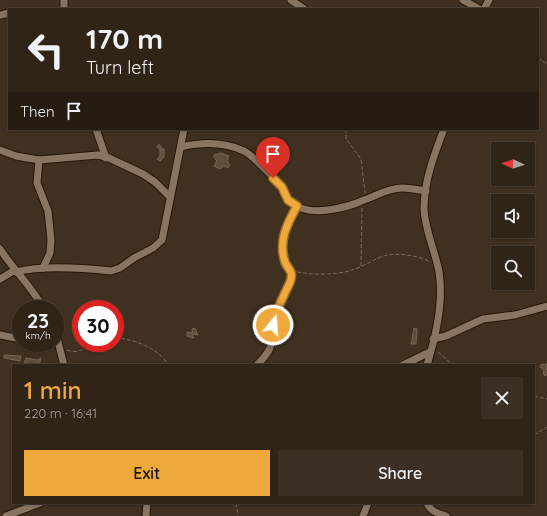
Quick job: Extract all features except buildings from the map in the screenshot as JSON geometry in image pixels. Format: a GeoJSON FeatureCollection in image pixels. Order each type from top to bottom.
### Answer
{"type":"FeatureCollection","features":[{"type":"Feature","properties":{"kind":"street"},"geometry":{"type":"LineString","coordinates":[[291,0],[303,8]]}},
{"type":"Feature","properties":{"kind":"street"},"geometry":{"type":"LineString","coordinates":[[463,0],[474,5]]}},
{"type":"Feature","properties":{"kind":"street"},"geometry":{"type":"LineString","coordinates":[[96,130],[106,158]]}},
{"type":"Feature","properties":{"kind":"street"},"geometry":{"type":"LineString","coordinates":[[0,279],[15,271],[25,269],[43,268],[111,271],[120,268],[134,258],[153,248],[162,240],[184,130]]}},
{"type":"Feature","properties":{"kind":"street"},"geometry":{"type":"LineString","coordinates":[[426,364],[437,327],[441,289],[437,265],[427,231],[424,209],[426,183],[444,130]]}},
{"type":"Feature","properties":{"kind":"street"},"geometry":{"type":"LineString","coordinates":[[181,147],[206,143],[225,145],[244,152],[259,163],[282,187],[288,200],[307,210],[343,207],[364,201],[376,194],[401,188],[426,191]]}},
{"type":"Feature","properties":{"kind":"street"},"geometry":{"type":"LineString","coordinates":[[0,150],[16,156],[40,160],[98,155],[120,163],[155,182],[170,197]]}},
{"type":"Feature","properties":{"kind":"street"},"geometry":{"type":"LineString","coordinates":[[40,160],[37,183],[48,211],[51,240],[50,253],[43,268]]}},
{"type":"Feature","properties":{"kind":"street"},"geometry":{"type":"LineString","coordinates":[[258,364],[263,359],[270,346],[274,318],[290,281],[291,271],[286,263],[282,243],[283,235],[288,222],[297,206]]}},
{"type":"Feature","properties":{"kind":"street"},"geometry":{"type":"LineString","coordinates":[[0,249],[38,300]]}},
{"type":"Feature","properties":{"kind":"street"},"geometry":{"type":"LineString","coordinates":[[405,364],[446,336],[483,319],[515,315],[547,306]]}},
{"type":"Feature","properties":{"kind":"street"},"geometry":{"type":"LineString","coordinates":[[0,335],[12,337]]}},
{"type":"Feature","properties":{"kind":"street"},"geometry":{"type":"LineString","coordinates":[[61,352],[64,364]]}},
{"type":"Feature","properties":{"kind":"street"},"geometry":{"type":"LineString","coordinates":[[6,516],[37,504]]}},
{"type":"Feature","properties":{"kind":"street"},"geometry":{"type":"LineString","coordinates":[[146,516],[147,504]]}},
{"type":"Feature","properties":{"kind":"street"},"geometry":{"type":"LineString","coordinates":[[363,516],[368,504]]}},
{"type":"Feature","properties":{"kind":"street"},"geometry":{"type":"LineString","coordinates":[[427,504],[434,512],[446,516]]}},
{"type":"Feature","properties":{"kind":"path"},"geometry":{"type":"LineString","coordinates":[[346,130],[346,139],[361,159],[364,201],[361,266]]}},
{"type":"Feature","properties":{"kind":"path"},"geometry":{"type":"LineString","coordinates":[[291,271],[314,274],[330,274],[349,271],[379,258],[404,255],[426,260],[437,265]]}},
{"type":"Feature","properties":{"kind":"path"},"geometry":{"type":"LineString","coordinates":[[124,338],[154,349],[168,364]]}},
{"type":"Feature","properties":{"kind":"path"},"geometry":{"type":"LineString","coordinates":[[432,346],[452,364]]}},
{"type":"Feature","properties":{"kind":"path"},"geometry":{"type":"LineString","coordinates":[[535,396],[547,399]]}},
{"type":"Feature","properties":{"kind":"path"},"geometry":{"type":"LineString","coordinates":[[535,434],[547,427]]}},
{"type":"Feature","properties":{"kind":"path"},"geometry":{"type":"LineString","coordinates":[[236,504],[238,516]]}},
{"type":"Feature","properties":{"kind":"route"},"geometry":{"type":"LineString","coordinates":[[273,178],[282,187],[288,200],[297,206],[288,222],[283,235],[282,243],[283,253],[292,277],[276,312],[273,325]]}}]}
